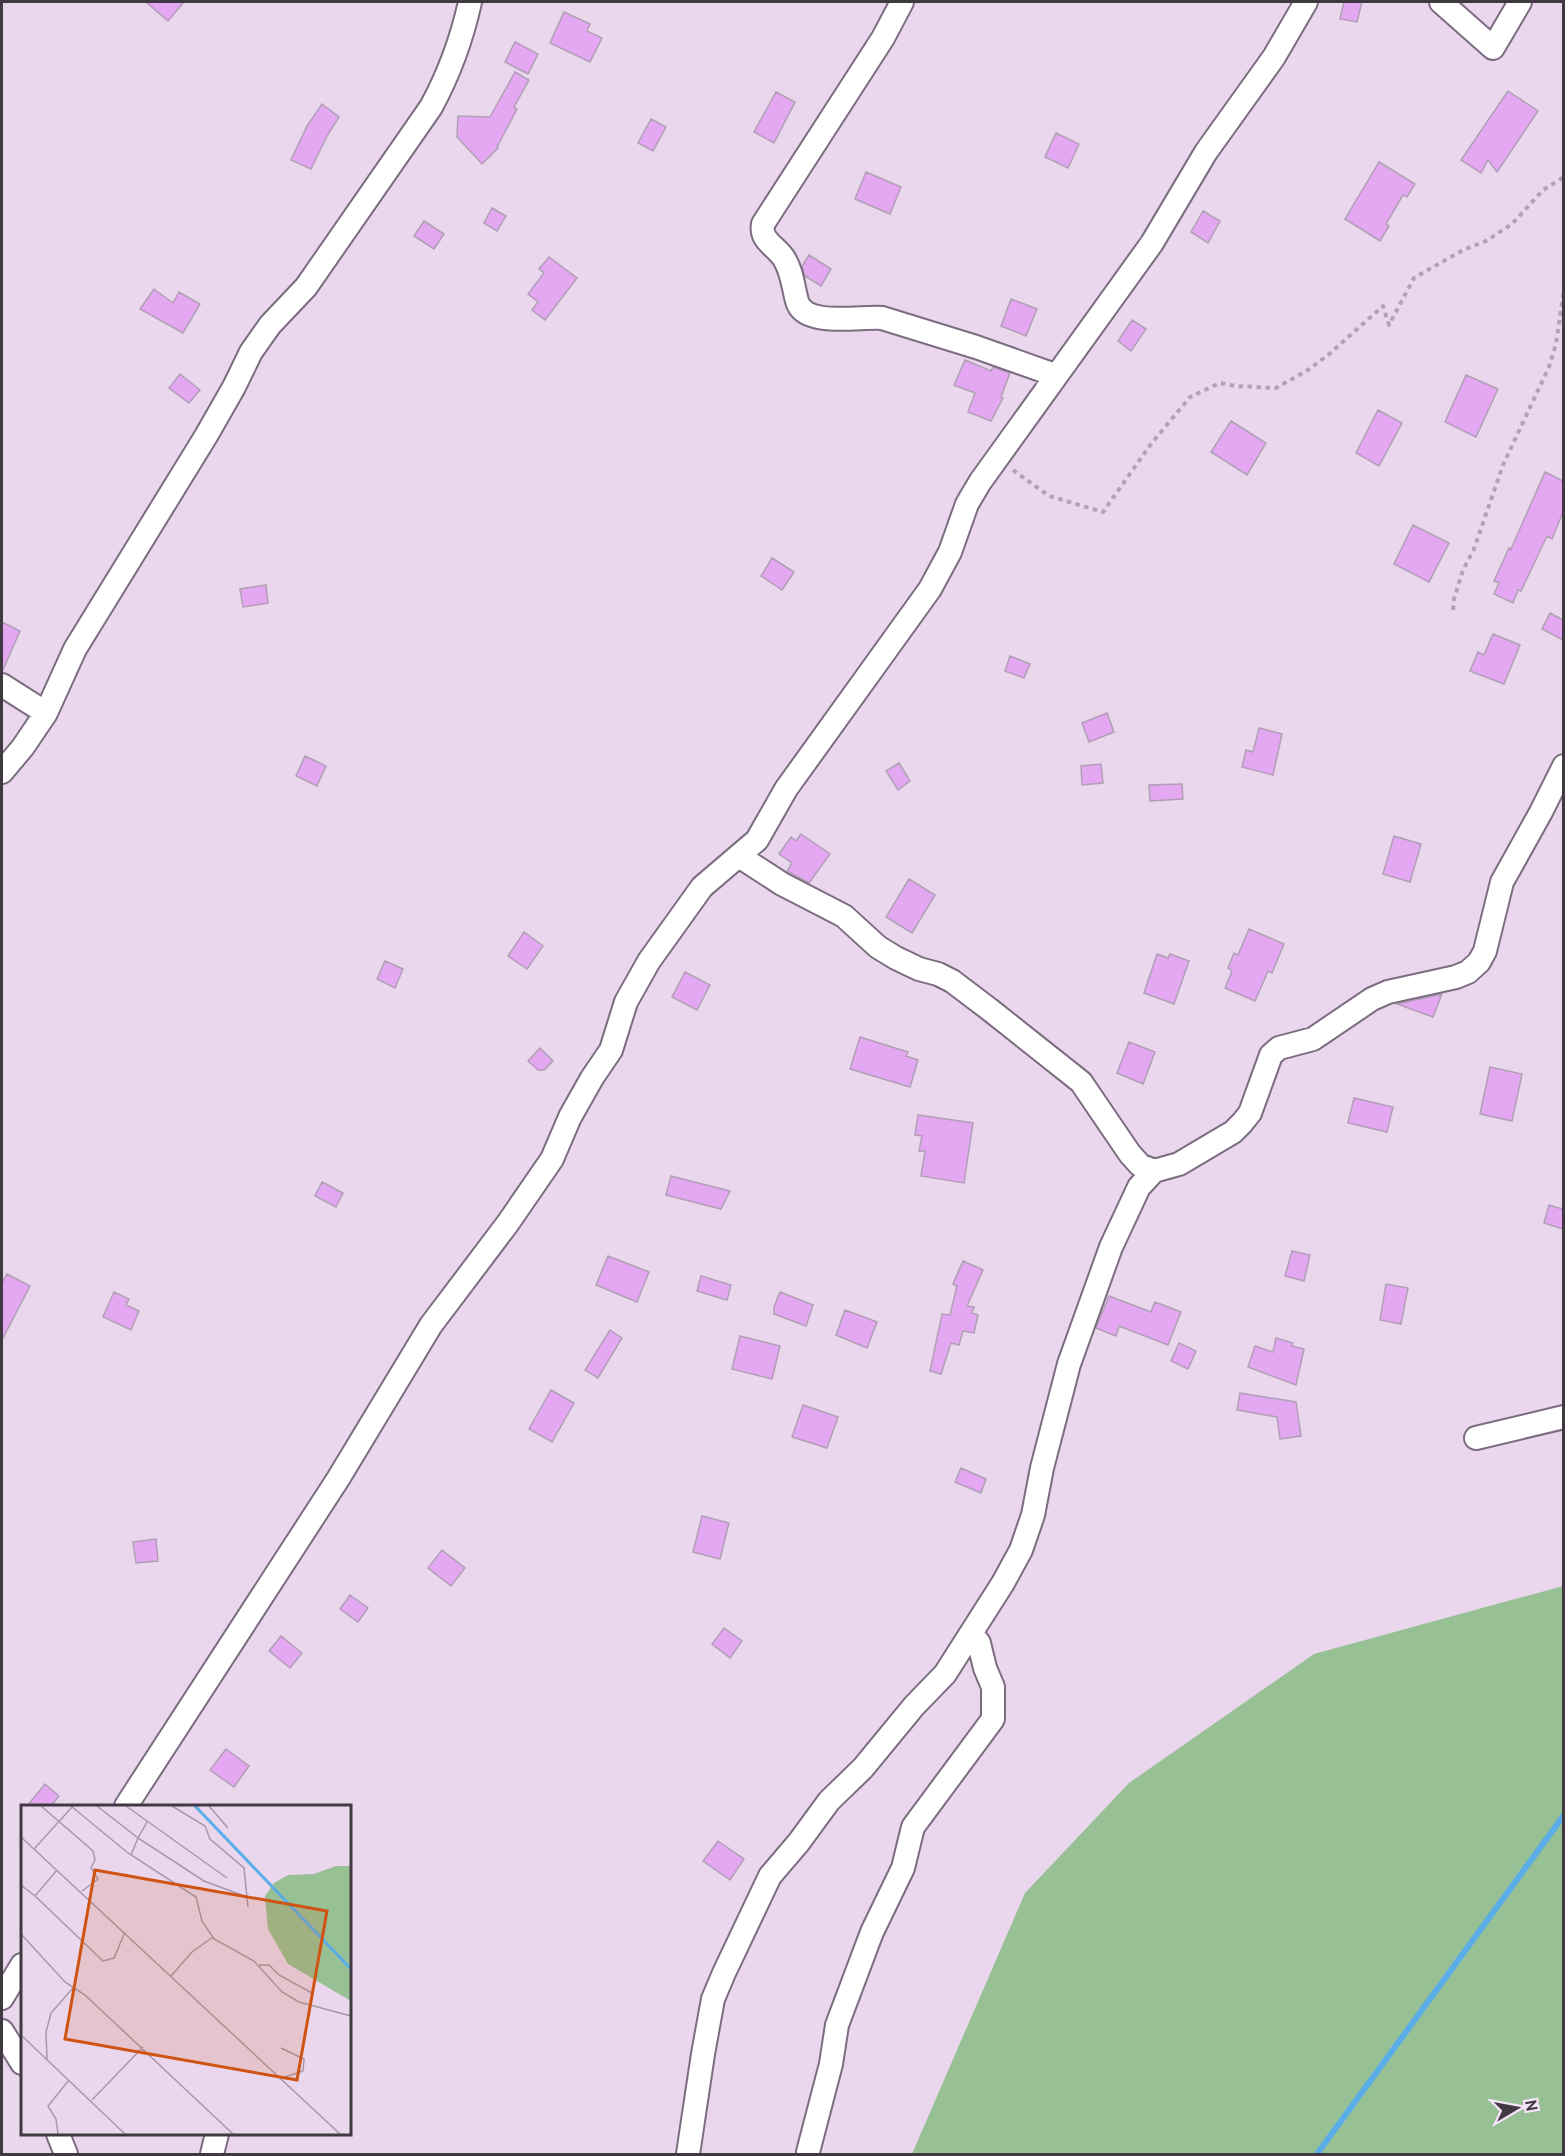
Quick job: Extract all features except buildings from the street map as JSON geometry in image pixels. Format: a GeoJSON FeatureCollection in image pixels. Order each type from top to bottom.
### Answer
{"type":"FeatureCollection","features":[{"type":"Feature","properties":{"kind":"street"},"geometry":{"type":"LineString","coordinates":[[2,772],[23,747],[46,713],[75,649],[206,436],[250,352],[270,325],[306,287],[431,107],[449,70],[470,2]]}},
{"type":"Feature","properties":{"kind":"street"},"geometry":{"type":"LineString","coordinates":[[902,2],[883,38],[763,224],[761,232],[783,258],[791,275],[797,304],[808,315],[834,319],[868,316],[882,318],[1055,375]]}},
{"type":"Feature","properties":{"kind":"street"},"geometry":{"type":"LineString","coordinates":[[127,1805],[338,1479],[430,1325],[508,1223],[552,1159],[570,1117],[591,1078],[611,1050],[627,1002],[649,961],[702,887],[757,840],[786,789],[930,589],[950,552],[967,504],[980,482],[1152,243],[1206,152],[1274,57],[1306,2]]}},
{"type":"Feature","properties":{"kind":"street"},"geometry":{"type":"LineString","coordinates":[[1441,2],[1493,48],[1520,2]]}},
{"type":"Feature","properties":{"kind":"street"},"geometry":{"type":"LineString","coordinates":[[2,686],[46,713]]}},
{"type":"Feature","properties":{"kind":"street"},"geometry":{"type":"LineString","coordinates":[[688,2154],[713,1999],[770,1876],[830,1801],[863,1768],[914,1706],[945,1674],[972,1634],[1021,1550],[1033,1515],[1042,1468],[1069,1364],[1110,1247],[1139,1187],[1154,1171],[1179,1164],[1233,1132],[1250,1113],[1271,1055],[1279,1048],[1312,1039],[1328,1031],[1372,999],[1388,992],[1456,977],[1468,972],[1479,962],[1485,951],[1502,882],[1541,812],[1563,766]]}},
{"type":"Feature","properties":{"kind":"street"},"geometry":{"type":"LineString","coordinates":[[740,856],[782,884],[844,916],[887,953],[919,969],[938,974],[970,995],[1081,1082],[1130,1154],[1140,1165],[1154,1171]]}},
{"type":"Feature","properties":{"kind":"street"},"geometry":{"type":"LineString","coordinates":[[1476,1438],[1563,1417]]}},
{"type":"Feature","properties":{"kind":"street"},"geometry":{"type":"LineString","coordinates":[[808,2152],[831,2064],[837,2025],[872,1932],[903,1868],[913,1827],[993,1719],[993,1687],[985,1668],[979,1643],[972,1634]]}},
{"type":"Feature","properties":{"kind":"street"},"geometry":{"type":"LineString","coordinates":[[2,1998],[21,1967]]}},
{"type":"Feature","properties":{"kind":"street"},"geometry":{"type":"LineString","coordinates":[[2,2031],[21,2061]]}},
{"type":"Feature","properties":{"kind":"street"},"geometry":{"type":"LineString","coordinates":[[59,2135],[66,2154]]}},
{"type":"Feature","properties":{"kind":"street"},"geometry":{"type":"LineString","coordinates":[[212,2154],[216,2135]]}},
{"type":"Feature","properties":{"kind":"path"},"geometry":{"type":"LineString","coordinates":[[998,459],[1049,496],[1103,512],[1151,444],[1190,397],[1220,383],[1276,388],[1308,370],[1328,355],[1383,306],[1389,325],[1414,278],[1447,257],[1486,241],[1512,224],[1543,190],[1563,177]]}},
{"type":"Feature","properties":{"kind":"path"},"geometry":{"type":"LineString","coordinates":[[1453,609],[1463,570],[1474,549],[1503,465],[1549,367],[1556,344],[1563,290]]}},
{"type":"Feature","properties":{"kind":"green space"},"geometry":{"type":"Polygon","coordinates":[[[1563,1586],[1563,2154],[912,2154],[1025,1893],[1129,1783],[1314,1654],[1563,1586]]]}},
{"type":"Feature","properties":{"kind":"waterway"},"geometry":{"type":"LineString","coordinates":[[1317,2154],[1564,1815]]}}]}
